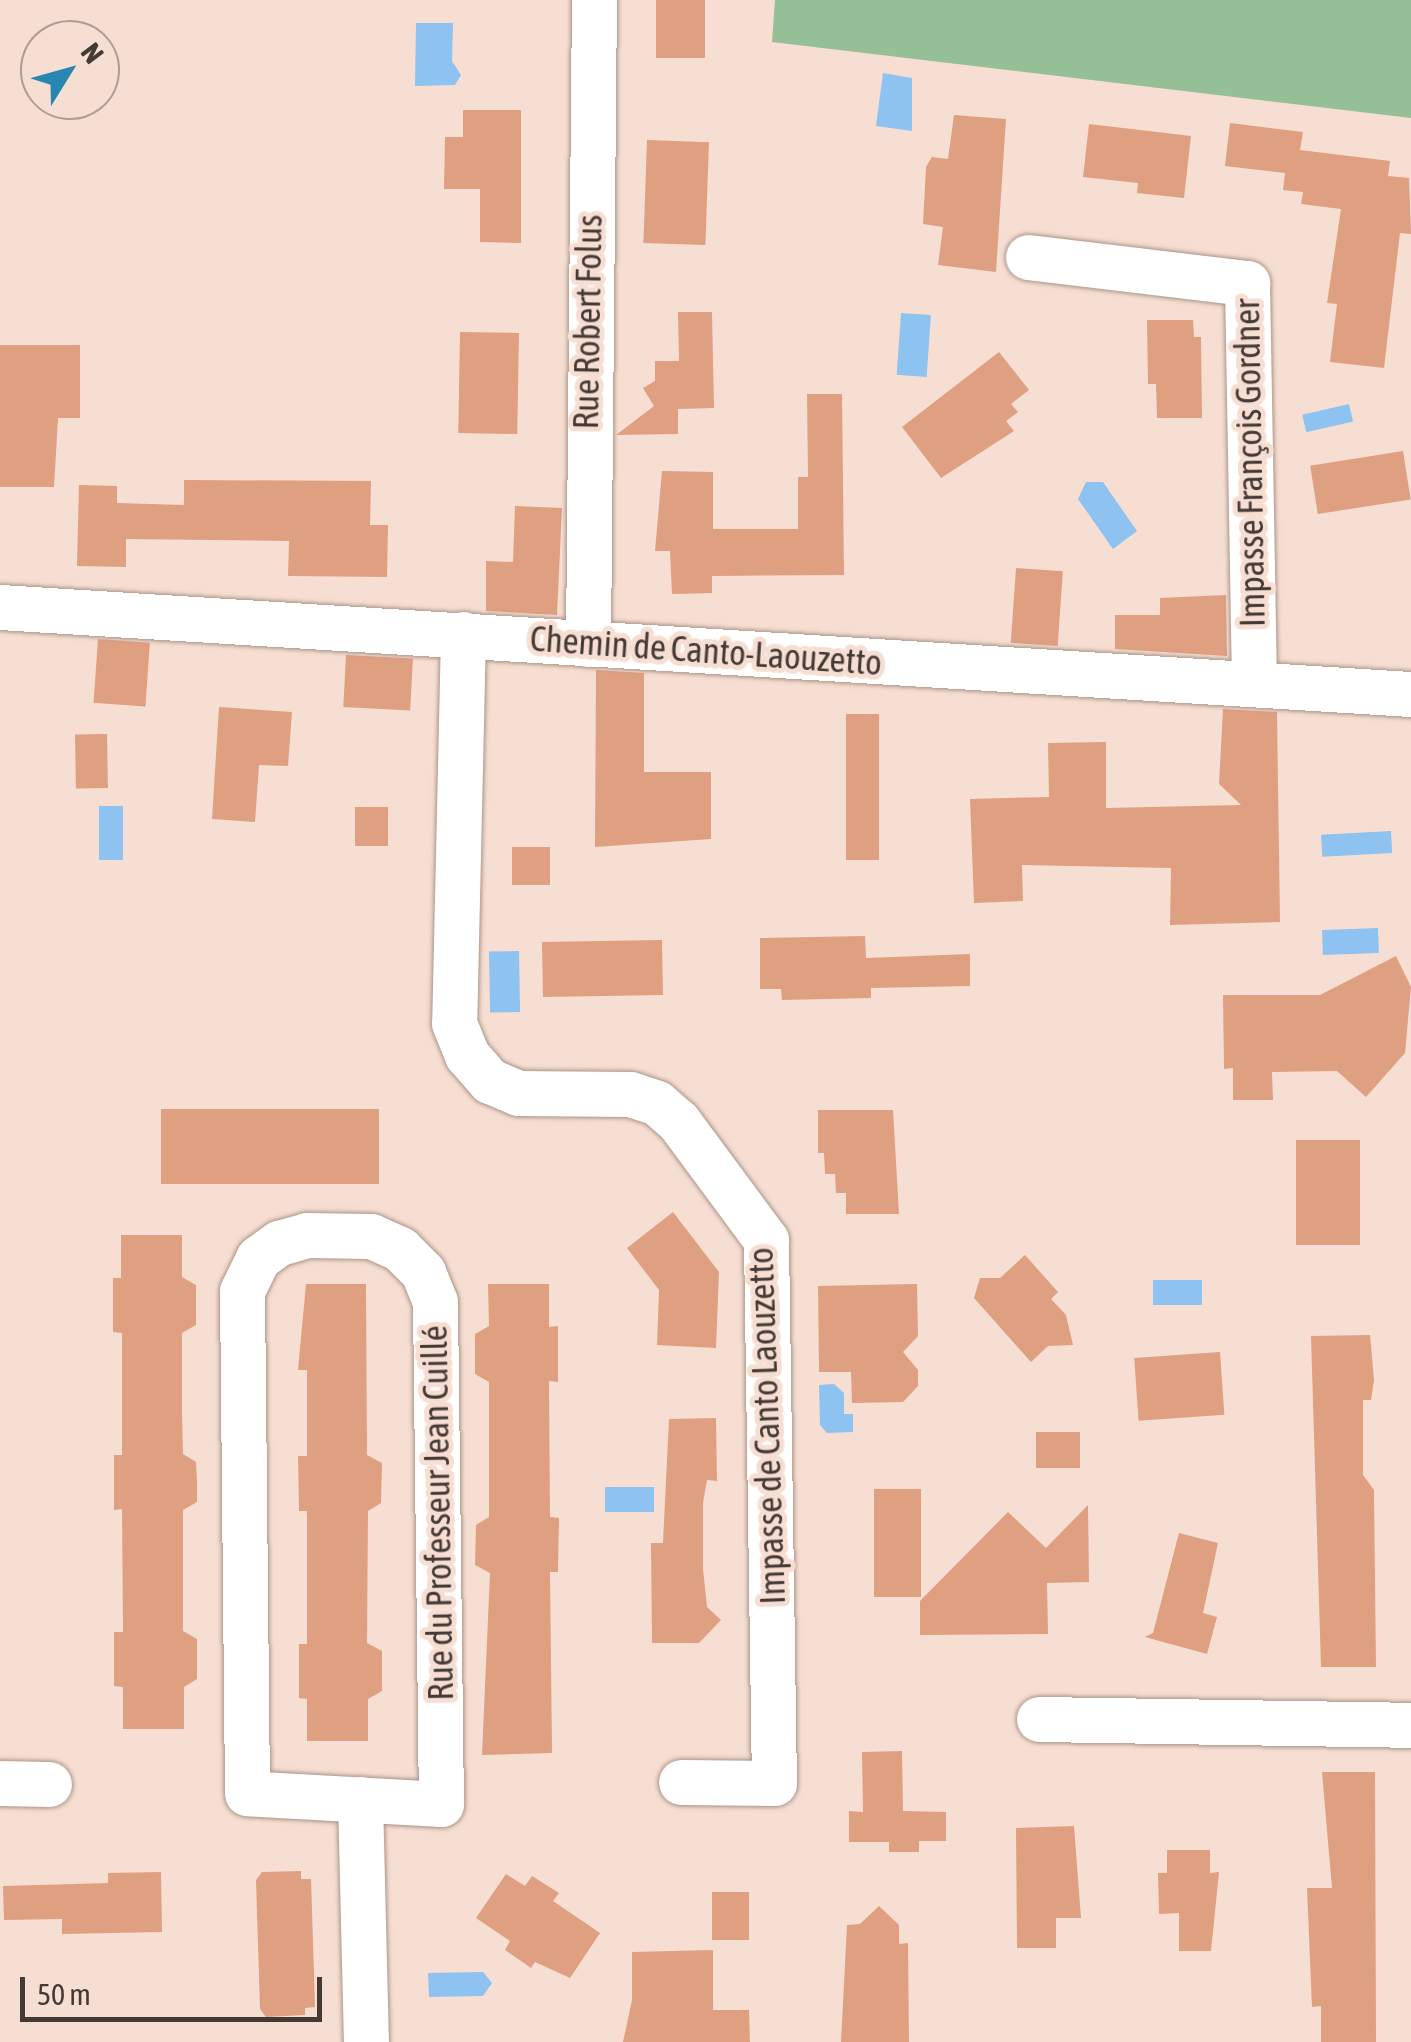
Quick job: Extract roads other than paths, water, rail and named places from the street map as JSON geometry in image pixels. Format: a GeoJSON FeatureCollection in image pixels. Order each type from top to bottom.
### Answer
{"type":"FeatureCollection","features":[{"type":"Feature","properties":{"kind":"street","name":"Rue Robert Folus"},"geometry":{"type":"LineString","coordinates":[[588,644],[594,0]]}},
{"type":"Feature","properties":{"kind":"street","name":"Impasse François Gordner"},"geometry":{"type":"LineString","coordinates":[[1028,256],[1247,282],[1254,682]]}},
{"type":"Feature","properties":{"kind":"street","name":"Chemin de Canto-Laouzetto"},"geometry":{"type":"LineString","coordinates":[[0,607],[1411,694]]}},
{"type":"Feature","properties":{"kind":"street","name":"Impasse de Canto Laouzetto"},"geometry":{"type":"LineString","coordinates":[[463,634],[454,1022],[467,1055],[490,1080],[518,1093],[630,1094],[657,1104],[678,1121],[766,1240],[774,1783],[681,1782]]}},
{"type":"Feature","properties":{"kind":"street","name":"Rue du Professeur Jean Cuillé"},"geometry":{"type":"LineString","coordinates":[[307,1235],[371,1236],[400,1249],[423,1272],[434,1302],[440,1804],[360,1800],[248,1793],[242,1292],[258,1258],[279,1242],[307,1235]]}},
{"type":"Feature","properties":{"kind":"street"},"geometry":{"type":"LineString","coordinates":[[1039,1719],[1411,1725]]}},
{"type":"Feature","properties":{"kind":"street"},"geometry":{"type":"LineString","coordinates":[[0,1783],[49,1784]]}},
{"type":"Feature","properties":{"kind":"street"},"geometry":{"type":"LineString","coordinates":[[360,1800],[366,2042]]}},
{"type":"Feature","properties":{"kind":"water"},"geometry":{"type":"Polygon","coordinates":[[[416,23],[453,23],[452,61],[461,75],[455,85],[415,86],[416,23]]]}},
{"type":"Feature","properties":{"kind":"water"},"geometry":{"type":"Polygon","coordinates":[[[883,73],[912,78],[912,131],[876,126],[883,73]]]}},
{"type":"Feature","properties":{"kind":"water"},"geometry":{"type":"Polygon","coordinates":[[[901,313],[931,315],[927,377],[897,375],[901,313]]]}},
{"type":"Feature","properties":{"kind":"water"},"geometry":{"type":"Polygon","coordinates":[[[1349,404],[1353,422],[1306,432],[1302,415],[1349,404]]]}},
{"type":"Feature","properties":{"kind":"water"},"geometry":{"type":"Polygon","coordinates":[[[1086,482],[1103,482],[1137,531],[1113,549],[1078,499],[1086,482]]]}},
{"type":"Feature","properties":{"kind":"water"},"geometry":{"type":"Polygon","coordinates":[[[99,806],[123,806],[123,860],[99,860],[99,806]]]}},
{"type":"Feature","properties":{"kind":"water"},"geometry":{"type":"Polygon","coordinates":[[[1391,831],[1392,853],[1322,857],[1321,835],[1391,831]]]}},
{"type":"Feature","properties":{"kind":"water"},"geometry":{"type":"Polygon","coordinates":[[[1378,928],[1379,953],[1323,955],[1322,930],[1378,928]]]}},
{"type":"Feature","properties":{"kind":"water"},"geometry":{"type":"Polygon","coordinates":[[[519,951],[520,1012],[490,1013],[489,952],[519,951]]]}},
{"type":"Feature","properties":{"kind":"water"},"geometry":{"type":"Polygon","coordinates":[[[1153,1280],[1202,1280],[1202,1305],[1153,1305],[1153,1280]]]}},
{"type":"Feature","properties":{"kind":"water"},"geometry":{"type":"Polygon","coordinates":[[[834,1384],[844,1393],[844,1414],[853,1414],[853,1432],[827,1433],[820,1425],[819,1385],[834,1384]]]}},
{"type":"Feature","properties":{"kind":"water"},"geometry":{"type":"Polygon","coordinates":[[[605,1487],[654,1487],[654,1512],[605,1512],[605,1487]]]}},
{"type":"Feature","properties":{"kind":"water"},"geometry":{"type":"Polygon","coordinates":[[[483,1972],[492,1983],[483,1996],[429,1997],[428,1973],[483,1972]]]}}]}
